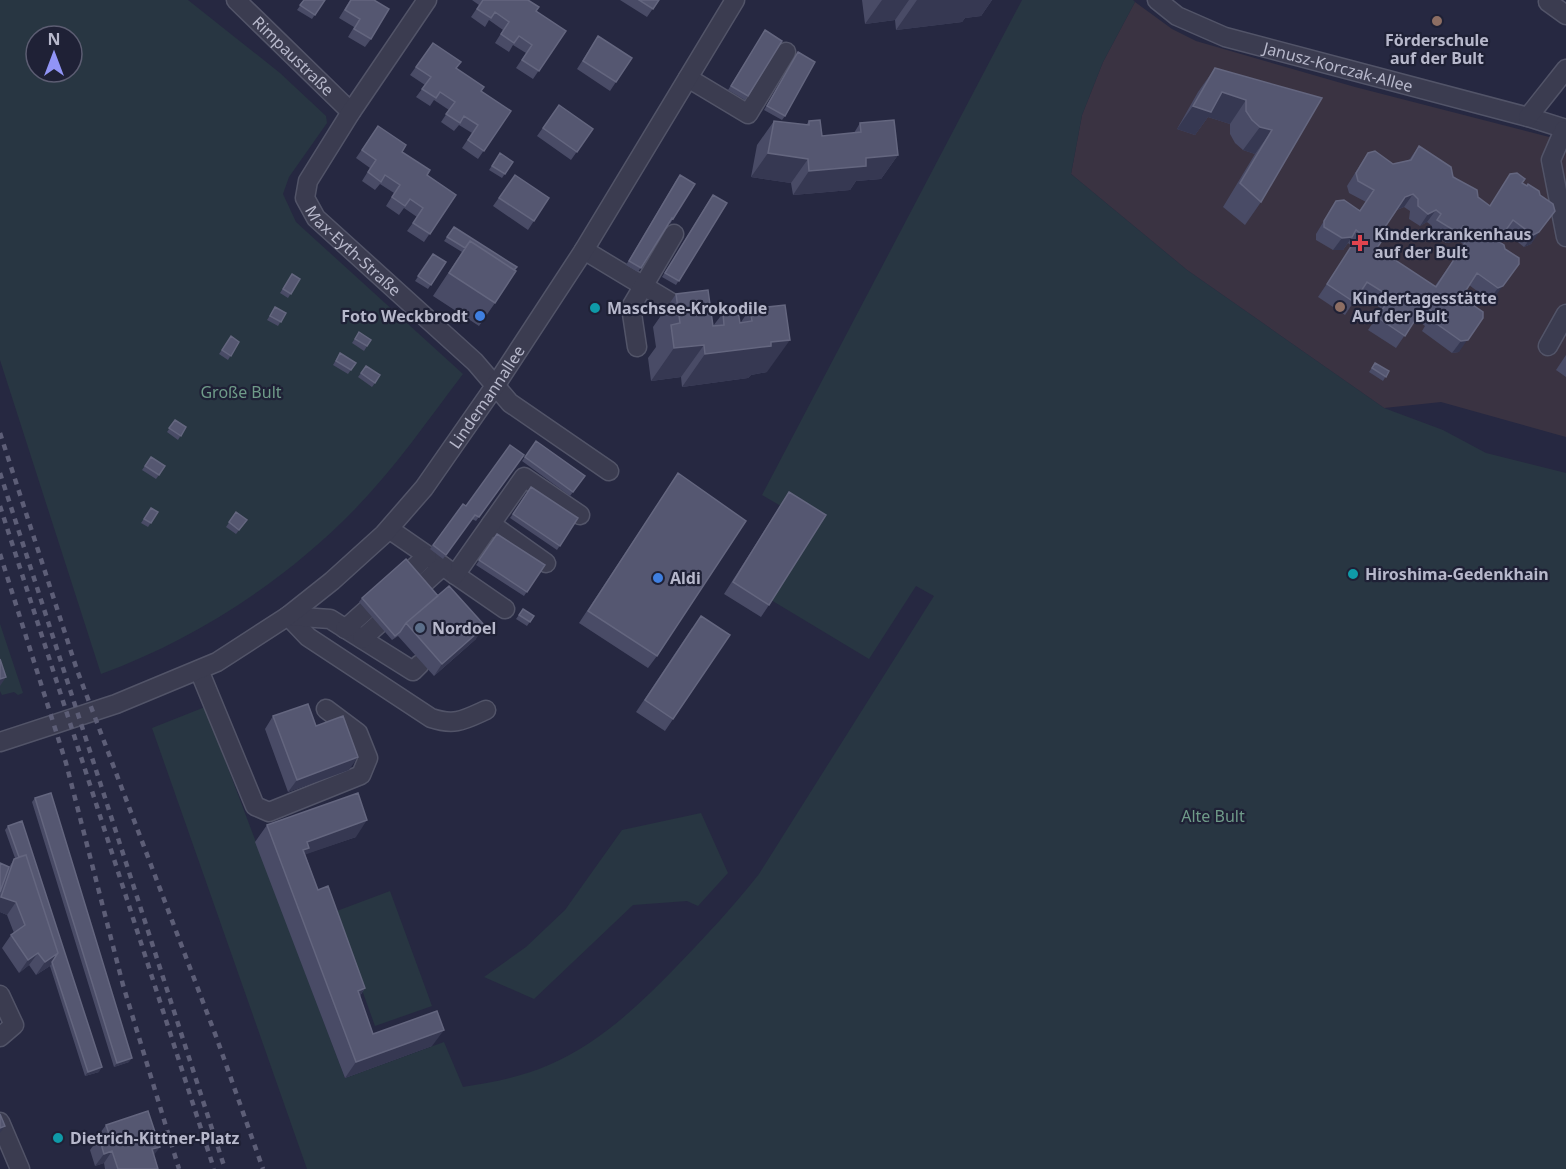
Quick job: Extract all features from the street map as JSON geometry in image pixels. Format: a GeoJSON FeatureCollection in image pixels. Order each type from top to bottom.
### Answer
{"type":"FeatureCollection","features":[{"type":"Feature","properties":{"kind":"street","name":"Rimpaustraße"},"geometry":{"type":"LineString","coordinates":[[236,0],[351,112]]}},
{"type":"Feature","properties":{"kind":"street","name":"Max-Eyth-Straße"},"geometry":{"type":"LineString","coordinates":[[427,0],[351,112],[308,181],[305,198],[316,218],[475,362],[510,403],[609,471]]}},
{"type":"Feature","properties":{"kind":"street","name":"Lindemannallee"},"geometry":{"type":"LineString","coordinates":[[0,742],[136,696],[217,662],[288,616],[333,581],[388,529],[424,488],[495,386],[584,250],[735,0]]}},
{"type":"Feature","properties":{"kind":"street","name":"Janusz-Korczak-Allee"},"geometry":{"type":"LineString","coordinates":[[1157,0],[1176,16],[1225,37],[1528,117],[1565,129]]}},
{"type":"Feature","properties":{"kind":"street"},"geometry":{"type":"LineString","coordinates":[[1550,0],[1548,2],[1566,15]]}},
{"type":"Feature","properties":{"kind":"street"},"geometry":{"type":"LineString","coordinates":[[688,78],[748,114],[786,52]]}},
{"type":"Feature","properties":{"kind":"street"},"geometry":{"type":"LineString","coordinates":[[1528,117],[1566,69]]}},
{"type":"Feature","properties":{"kind":"street"},"geometry":{"type":"LineString","coordinates":[[1565,129],[1551,160],[1566,237]]}},
{"type":"Feature","properties":{"kind":"street"},"geometry":{"type":"LineString","coordinates":[[637,347],[631,307],[675,234]]}},
{"type":"Feature","properties":{"kind":"street"},"geometry":{"type":"LineString","coordinates":[[584,250],[694,316],[695,326]]}},
{"type":"Feature","properties":{"kind":"street"},"geometry":{"type":"LineString","coordinates":[[1548,346],[1566,314]]}},
{"type":"Feature","properties":{"kind":"street"},"geometry":{"type":"LineString","coordinates":[[355,668],[366,642],[449,571],[491,525],[524,477],[580,515]]}},
{"type":"Feature","properties":{"kind":"street"},"geometry":{"type":"LineString","coordinates":[[491,525],[546,563]]}},
{"type":"Feature","properties":{"kind":"street"},"geometry":{"type":"LineString","coordinates":[[388,529],[505,609]]}},
{"type":"Feature","properties":{"kind":"street"},"geometry":{"type":"LineString","coordinates":[[345,629],[427,556]]}},
{"type":"Feature","properties":{"kind":"street"},"geometry":{"type":"LineString","coordinates":[[288,616],[330,619],[413,671],[420,664]]}},
{"type":"Feature","properties":{"kind":"street"},"geometry":{"type":"LineString","coordinates":[[288,616],[308,637],[431,718],[448,723],[466,719],[486,710]]}},
{"type":"Feature","properties":{"kind":"street"},"geometry":{"type":"LineString","coordinates":[[199,670],[255,806],[269,812],[361,775],[368,758],[358,733],[326,709]]}},
{"type":"Feature","properties":{"kind":"street"},"geometry":{"type":"LineString","coordinates":[[0,995],[14,1025],[0,1037]]}},
{"type":"Feature","properties":{"kind":"street"},"geometry":{"type":"LineString","coordinates":[[0,1122],[20,1169]]}},
{"type":"Feature","properties":{"kind":"shaded area","name":"Kinderkrankenhaus auf der Bult"},"geometry":{"type":"Polygon","coordinates":[[[1135,2],[1172,29],[1196,41],[1355,87],[1557,139],[1566,137],[1566,437],[1441,402],[1384,408],[1187,270],[1071,174],[1082,115],[1103,62],[1135,2]]]}},
{"type":"Feature","properties":{"kind":"green space","name":"Große Bult"},"geometry":{"type":"Polygon","coordinates":[[[0,0],[188,0],[280,73],[326,116],[327,123],[289,177],[283,194],[296,222],[463,374],[370,493],[328,536],[299,561],[237,606],[204,626],[171,644],[101,674],[0,360],[0,0]]]}},
{"type":"Feature","properties":{"kind":"green space","name":"Alte Bult"},"geometry":{"type":"Polygon","coordinates":[[[1022,0],[1133,0],[1135,2],[1103,62],[1082,115],[1071,174],[1187,270],[1384,408],[1443,430],[1486,453],[1566,473],[1566,1169],[307,1169],[152,728],[205,707],[345,1078],[444,1042],[463,1087],[497,1081],[519,1076],[551,1064],[586,1045],[618,1022],[687,956],[759,874],[934,596],[916,586],[869,659],[771,600],[817,527],[762,495],[1022,0]]]}},
{"type":"Feature","properties":{"kind":"green space"},"geometry":{"type":"Polygon","coordinates":[[[0,624],[23,693],[18,695],[14,692],[2,695],[0,691],[0,624]]]}},
{"type":"Feature","properties":{"kind":"green space"},"geometry":{"type":"Polygon","coordinates":[[[701,813],[728,873],[698,906],[687,901],[633,905],[534,999],[484,977],[526,947],[565,910],[622,830],[701,813]]]}},
{"type":"Feature","properties":{"kind":"green space"},"geometry":{"type":"Polygon","coordinates":[[[390,891],[432,1006],[375,1026],[334,912],[390,891]]]}},
{"type":"Feature","properties":{"kind":"building"},"geometry":{"type":"Polygon","coordinates":[[[304,0],[325,0],[315,15],[300,5],[304,0]]]}},
{"type":"Feature","properties":{"kind":"building"},"geometry":{"type":"Polygon","coordinates":[[[351,0],[374,0],[389,9],[371,39],[354,29],[360,19],[345,10],[351,0]]]}},
{"type":"Feature","properties":{"kind":"building"},"geometry":{"type":"Polygon","coordinates":[[[483,0],[528,0],[539,7],[536,11],[566,31],[539,71],[522,60],[532,45],[519,36],[514,43],[501,34],[509,22],[495,12],[491,18],[477,9],[483,0]]]}},
{"type":"Feature","properties":{"kind":"building"},"geometry":{"type":"Polygon","coordinates":[[[639,0],[659,0],[653,9],[639,0]]]}},
{"type":"Feature","properties":{"kind":"building"},"geometry":{"type":"Polygon","coordinates":[[[765,30],[782,41],[748,96],[731,86],[765,30]]]}},
{"type":"Feature","properties":{"kind":"building"},"geometry":{"type":"Polygon","coordinates":[[[598,36],[632,58],[616,82],[583,61],[598,36]]]}},
{"type":"Feature","properties":{"kind":"building"},"geometry":{"type":"Polygon","coordinates":[[[433,43],[461,62],[456,68],[484,87],[481,91],[511,111],[484,151],[468,140],[478,125],[464,116],[460,123],[446,114],[455,102],[440,92],[436,98],[422,89],[431,77],[416,67],[433,43]]]}},
{"type":"Feature","properties":{"kind":"building"},"geometry":{"type":"Polygon","coordinates":[[[798,52],[815,62],[785,116],[767,106],[798,52]]]}},
{"type":"Feature","properties":{"kind":"building"},"geometry":{"type":"Polygon","coordinates":[[[1215,68],[1322,98],[1261,202],[1240,183],[1272,130],[1260,127],[1252,120],[1246,111],[1246,100],[1222,92],[1211,112],[1193,106],[1215,68]]]}},
{"type":"Feature","properties":{"kind":"building"},"geometry":{"type":"Polygon","coordinates":[[[559,105],[593,129],[577,152],[543,128],[559,105]]]}},
{"type":"Feature","properties":{"kind":"building"},"geometry":{"type":"Polygon","coordinates":[[[820,120],[822,136],[861,132],[860,123],[894,120],[898,155],[866,158],[866,166],[809,171],[808,159],[768,153],[774,121],[809,125],[809,121],[820,120]]]}},
{"type":"Feature","properties":{"kind":"building"},"geometry":{"type":"Polygon","coordinates":[[[378,126],[406,145],[402,152],[430,170],[427,175],[456,195],[430,234],[413,223],[423,208],[410,199],[405,206],[392,197],[400,185],[385,175],[381,182],[368,172],[376,160],[362,150],[378,126]]]}},
{"type":"Feature","properties":{"kind":"building"},"geometry":{"type":"Polygon","coordinates":[[[1419,146],[1451,167],[1453,177],[1477,190],[1478,197],[1490,206],[1510,174],[1517,173],[1525,179],[1522,183],[1539,191],[1540,195],[1553,204],[1555,211],[1539,232],[1533,235],[1513,220],[1498,241],[1504,245],[1505,249],[1519,258],[1519,264],[1503,286],[1498,288],[1477,273],[1463,295],[1483,312],[1483,318],[1468,340],[1461,341],[1430,319],[1434,313],[1424,306],[1405,336],[1377,317],[1391,297],[1367,282],[1354,302],[1327,284],[1354,242],[1362,240],[1361,234],[1356,230],[1352,237],[1342,238],[1324,227],[1324,221],[1336,201],[1344,200],[1360,211],[1374,190],[1358,181],[1356,173],[1368,153],[1375,151],[1393,164],[1411,160],[1419,146]],[[1413,194],[1405,197],[1379,236],[1383,239],[1377,248],[1436,287],[1472,232],[1463,226],[1460,230],[1455,231],[1437,220],[1441,214],[1436,210],[1428,214],[1418,206],[1418,199],[1413,194]]]}},
{"type":"Feature","properties":{"kind":"building"},"geometry":{"type":"Polygon","coordinates":[[[500,153],[513,162],[505,174],[492,166],[500,153]]]}},
{"type":"Feature","properties":{"kind":"building"},"geometry":{"type":"Polygon","coordinates":[[[515,175],[549,198],[534,221],[499,198],[515,175]]]}},
{"type":"Feature","properties":{"kind":"building"},"geometry":{"type":"Polygon","coordinates":[[[680,175],[695,184],[641,268],[629,261],[680,175]]]}},
{"type":"Feature","properties":{"kind":"building"},"geometry":{"type":"Polygon","coordinates":[[[713,195],[727,203],[679,281],[665,273],[713,195]]]}},
{"type":"Feature","properties":{"kind":"building"},"geometry":{"type":"Polygon","coordinates":[[[454,227],[517,267],[514,270],[470,241],[465,248],[447,237],[454,227]]]}},
{"type":"Feature","properties":{"kind":"building"},"geometry":{"type":"Polygon","coordinates":[[[470,241],[516,271],[495,303],[449,273],[470,241]]]}},
{"type":"Feature","properties":{"kind":"building"},"geometry":{"type":"Polygon","coordinates":[[[433,254],[446,262],[431,285],[418,276],[433,254]]]}},
{"type":"Feature","properties":{"kind":"building"},"geometry":{"type":"Polygon","coordinates":[[[292,274],[300,279],[291,294],[283,289],[292,274]]]}},
{"type":"Feature","properties":{"kind":"building"},"geometry":{"type":"Polygon","coordinates":[[[708,290],[713,326],[724,325],[723,313],[738,311],[740,323],[752,321],[750,309],[785,305],[790,340],[771,342],[771,346],[705,354],[704,345],[674,348],[671,325],[680,323],[676,294],[708,290]]]}},
{"type":"Feature","properties":{"kind":"building"},"geometry":{"type":"Polygon","coordinates":[[[275,307],[286,313],[281,322],[270,316],[275,307]]]}},
{"type":"Feature","properties":{"kind":"building"},"geometry":{"type":"Polygon","coordinates":[[[359,332],[371,340],[367,346],[355,339],[359,332]]]}},
{"type":"Feature","properties":{"kind":"building"},"geometry":{"type":"Polygon","coordinates":[[[231,336],[239,342],[231,356],[222,350],[231,336]]]}},
{"type":"Feature","properties":{"kind":"building"},"geometry":{"type":"Polygon","coordinates":[[[340,353],[356,363],[351,370],[336,361],[340,353]]]}},
{"type":"Feature","properties":{"kind":"building"},"geometry":{"type":"Polygon","coordinates":[[[1375,363],[1389,371],[1386,377],[1372,368],[1375,363]]]}},
{"type":"Feature","properties":{"kind":"building"},"geometry":{"type":"Polygon","coordinates":[[[366,366],[380,375],[375,383],[361,373],[366,366]]]}},
{"type":"Feature","properties":{"kind":"building"},"geometry":{"type":"Polygon","coordinates":[[[175,420],[186,427],[181,436],[169,428],[175,420]]]}},
{"type":"Feature","properties":{"kind":"building"},"geometry":{"type":"Polygon","coordinates":[[[536,441],[585,476],[573,492],[525,457],[536,441]]]}},
{"type":"Feature","properties":{"kind":"building"},"geometry":{"type":"Polygon","coordinates":[[[510,445],[524,455],[479,517],[475,515],[446,555],[433,545],[463,504],[466,506],[510,445]]]}},
{"type":"Feature","properties":{"kind":"building"},"geometry":{"type":"Polygon","coordinates":[[[151,457],[165,466],[159,475],[145,466],[151,457]]]}},
{"type":"Feature","properties":{"kind":"building","name":"Aldi"},"geometry":{"type":"Polygon","coordinates":[[[678,473],[746,521],[657,656],[588,611],[678,473]]]}},
{"type":"Feature","properties":{"kind":"building"},"geometry":{"type":"Polygon","coordinates":[[[531,487],[578,518],[560,546],[513,514],[531,487]]]}},
{"type":"Feature","properties":{"kind":"building"},"geometry":{"type":"Polygon","coordinates":[[[789,492],[826,515],[769,605],[733,582],[789,492]]]}},
{"type":"Feature","properties":{"kind":"building"},"geometry":{"type":"Polygon","coordinates":[[[151,508],[158,512],[151,523],[144,519],[151,508]]]}},
{"type":"Feature","properties":{"kind":"building"},"geometry":{"type":"Polygon","coordinates":[[[236,512],[247,520],[239,530],[229,522],[236,512]]]}},
{"type":"Feature","properties":{"kind":"building"},"geometry":{"type":"Polygon","coordinates":[[[497,534],[545,565],[527,592],[479,560],[497,534]]]}},
{"type":"Feature","properties":{"kind":"building"},"geometry":{"type":"Polygon","coordinates":[[[406,559],[438,596],[406,623],[395,636],[362,598],[406,559]]]}},
{"type":"Feature","properties":{"kind":"building"},"geometry":{"type":"Polygon","coordinates":[[[449,586],[485,626],[442,664],[406,623],[449,586]]]}},
{"type":"Feature","properties":{"kind":"building"},"geometry":{"type":"Polygon","coordinates":[[[523,609],[534,616],[530,622],[519,615],[523,609]]]}},
{"type":"Feature","properties":{"kind":"building"},"geometry":{"type":"Polygon","coordinates":[[[701,616],[730,635],[673,719],[645,700],[701,616]]]}},
{"type":"Feature","properties":{"kind":"building"},"geometry":{"type":"Polygon","coordinates":[[[0,659],[6,677],[0,679],[0,659]]]}},
{"type":"Feature","properties":{"kind":"building"},"geometry":{"type":"Polygon","coordinates":[[[308,704],[316,726],[343,716],[358,757],[297,780],[273,716],[308,704]]]}},
{"type":"Feature","properties":{"kind":"building"},"geometry":{"type":"Polygon","coordinates":[[[51,793],[132,1058],[117,1063],[35,798],[51,793]]]}},
{"type":"Feature","properties":{"kind":"building"},"geometry":{"type":"Polygon","coordinates":[[[358,793],[367,820],[307,842],[309,848],[303,850],[318,890],[328,886],[365,988],[358,991],[373,1034],[437,1011],[444,1030],[356,1062],[267,825],[358,793]]]}},
{"type":"Feature","properties":{"kind":"building"},"geometry":{"type":"Polygon","coordinates":[[[22,821],[102,1067],[88,1072],[52,962],[58,953],[26,855],[19,857],[8,826],[22,821]]]}},
{"type":"Feature","properties":{"kind":"building"},"geometry":{"type":"Polygon","coordinates":[[[26,855],[58,953],[45,962],[38,953],[28,960],[11,935],[25,925],[16,902],[1,897],[14,859],[26,855]]]}},
{"type":"Feature","properties":{"kind":"building"},"geometry":{"type":"Polygon","coordinates":[[[0,863],[9,867],[0,892],[0,863]]]}},
{"type":"Feature","properties":{"kind":"building"},"geometry":{"type":"Polygon","coordinates":[[[148,1111],[160,1147],[152,1149],[158,1169],[118,1169],[112,1151],[104,1154],[99,1137],[109,1134],[106,1125],[148,1111]]]}},
{"type":"Feature","properties":{"kind":"building"},"geometry":{"type":"Polygon","coordinates":[[[0,1114],[5,1126],[0,1128],[0,1114]]]}},
{"type":"Feature","properties":{"kind":"railway"},"geometry":{"type":"LineString","coordinates":[[0,433],[77,670],[217,1039],[263,1169]]}},
{"type":"Feature","properties":{"kind":"railway"},"geometry":{"type":"LineString","coordinates":[[0,473],[225,1169]]}},
{"type":"Feature","properties":{"kind":"railway"},"geometry":{"type":"LineString","coordinates":[[0,506],[214,1169]]}},
{"type":"Feature","properties":{"kind":"railway"},"geometry":{"type":"LineString","coordinates":[[0,554],[66,763],[123,985],[179,1169]]}},
{"type":"Feature","properties":{"kind":"place","name":"Förderschule auf der Bult"},"geometry":{"type":"Point","coordinates":[1437,21]}},
{"type":"Feature","properties":{"kind":"place","name":"Kinderkrankenhaus auf der Bult"},"geometry":{"type":"Point","coordinates":[1360,243]}},
{"type":"Feature","properties":{"kind":"place","name":"Kindertagesstätte Auf der Bult"},"geometry":{"type":"Point","coordinates":[1340,307]}},
{"type":"Feature","properties":{"kind":"place","name":"Maschsee-Krokodile"},"geometry":{"type":"Point","coordinates":[595,308]}},
{"type":"Feature","properties":{"kind":"place","name":"Foto Weckbrodt"},"geometry":{"type":"Point","coordinates":[480,316]}},
{"type":"Feature","properties":{"kind":"place","name":"Hiroshima-Gedenkhain"},"geometry":{"type":"Point","coordinates":[1353,574]}},
{"type":"Feature","properties":{"kind":"place","name":"Aldi"},"geometry":{"type":"Point","coordinates":[658,578]}},
{"type":"Feature","properties":{"kind":"place","name":"Nordoel"},"geometry":{"type":"Point","coordinates":[420,628]}},
{"type":"Feature","properties":{"kind":"place","name":"Dietrich-Kittner-Platz"},"geometry":{"type":"Point","coordinates":[58,1138]}}]}
